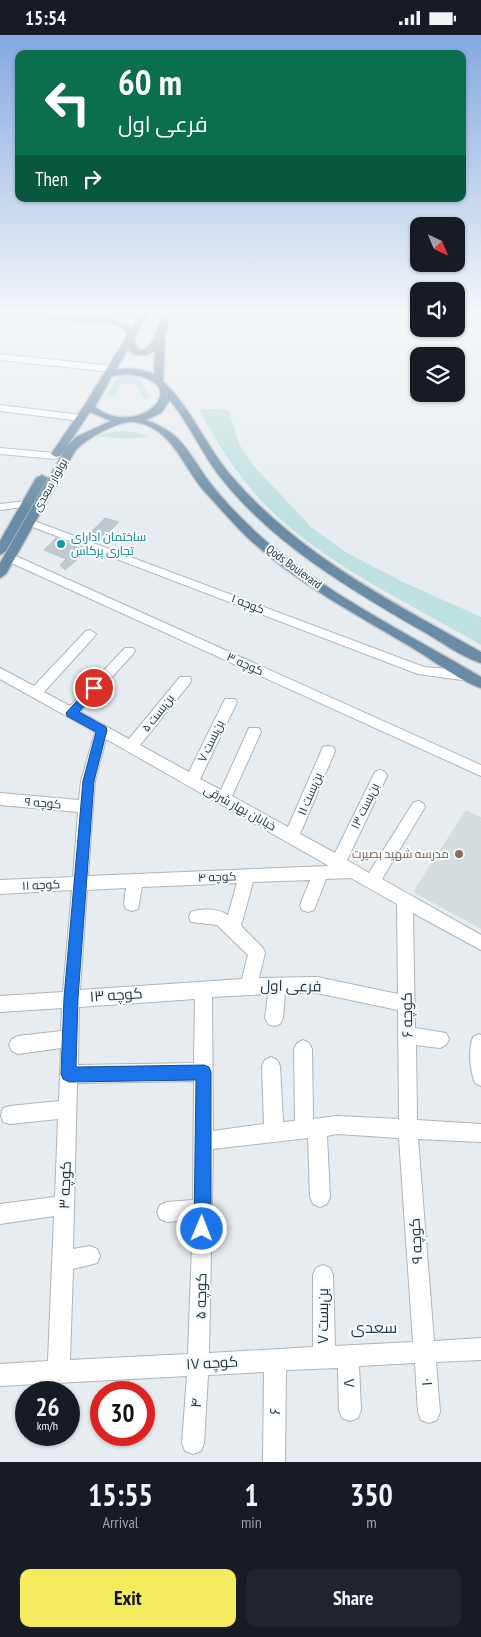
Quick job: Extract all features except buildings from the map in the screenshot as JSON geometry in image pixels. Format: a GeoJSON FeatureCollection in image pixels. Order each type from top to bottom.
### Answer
{"type":"FeatureCollection","features":[{"type":"Feature","properties":{"kind":"main road"},"geometry":{"type":"LineString","coordinates":[[104,382],[89,406],[92,410],[104,416],[121,420],[152,415],[161,408],[166,397],[162,382]]}},
{"type":"Feature","properties":{"kind":"main road"},"geometry":{"type":"LineString","coordinates":[[157,382],[162,385]]}},
{"type":"Feature","properties":{"kind":"main road","name":"Qods Boulevard"},"geometry":{"type":"LineString","coordinates":[[162,385],[179,402],[229,481],[273,527],[310,557],[356,587],[481,658]]}},
{"type":"Feature","properties":{"kind":"main road","name":"بولوار سعدی"},"geometry":{"type":"LineString","coordinates":[[0,574],[5,554],[55,457],[89,406]]}},
{"type":"Feature","properties":{"kind":"main road","name":"Qods Boulevard"},"geometry":{"type":"LineString","coordinates":[[135,419],[158,428],[179,444],[207,487],[253,536],[291,567],[339,599],[481,683]]}},
{"type":"Feature","properties":{"kind":"main road","name":"بولوار سعدی"},"geometry":{"type":"LineString","coordinates":[[26,513],[70,449],[80,439],[121,420]]}},
{"type":"Feature","properties":{"kind":"street"},"geometry":{"type":"LineString","coordinates":[[0,408],[80,418]]}},
{"type":"Feature","properties":{"kind":"street"},"geometry":{"type":"LineString","coordinates":[[0,451],[55,457]]}},
{"type":"Feature","properties":{"kind":"street"},"geometry":{"type":"LineString","coordinates":[[0,507],[26,513]]}},
{"type":"Feature","properties":{"kind":"street"},"geometry":{"type":"LineString","coordinates":[[0,513],[26,513]]}},
{"type":"Feature","properties":{"kind":"street","name":"کوچه ۱"},"geometry":{"type":"LineString","coordinates":[[26,513],[423,671],[469,677]]}},
{"type":"Feature","properties":{"kind":"street","name":"کوچه ۳"},"geometry":{"type":"LineString","coordinates":[[5,554],[481,771]]}},
{"type":"Feature","properties":{"kind":"street"},"geometry":{"type":"LineString","coordinates":[[35,693],[90,634]]}},
{"type":"Feature","properties":{"kind":"street"},"geometry":{"type":"LineString","coordinates":[[71,713],[129,651]]}},
{"type":"Feature","properties":{"kind":"street","name":"خیابان بهار شرقی"},"geometry":{"type":"LineString","coordinates":[[0,673],[481,943]]}},
{"type":"Feature","properties":{"kind":"street","name":"بن‌بست ۵"},"geometry":{"type":"LineString","coordinates":[[131,747],[185,679]]}},
{"type":"Feature","properties":{"kind":"street","name":"بن‌بست ۷"},"geometry":{"type":"LineString","coordinates":[[192,781],[230,702]]}},
{"type":"Feature","properties":{"kind":"street","name":"کوچه ۳"},"geometry":{"type":"LineString","coordinates":[[59,1372],[71,998],[82,883],[88,781],[102,730]]}},
{"type":"Feature","properties":{"kind":"street"},"geometry":{"type":"LineString","coordinates":[[224,799],[254,732]]}},
{"type":"Feature","properties":{"kind":"street","name":"بن‌بست ۱۱"},"geometry":{"type":"LineString","coordinates":[[292,837],[328,751]]}},
{"type":"Feature","properties":{"kind":"street","name":"بن‌بست ۱۳"},"geometry":{"type":"LineString","coordinates":[[338,863],[380,776]]}},
{"type":"Feature","properties":{"kind":"street","name":"کوچه ۹"},"geometry":{"type":"LineString","coordinates":[[0,799],[87,807]]}},
{"type":"Feature","properties":{"kind":"street"},"geometry":{"type":"LineString","coordinates":[[372,882],[418,807]]}},
{"type":"Feature","properties":{"kind":"street","name":"کوچه ۴"},"geometry":{"type":"LineString","coordinates":[[82,883],[353,871]]}},
{"type":"Feature","properties":{"kind":"street"},"geometry":{"type":"LineString","coordinates":[[308,905],[320,873]]}},
{"type":"Feature","properties":{"kind":"street"},"geometry":{"type":"LineString","coordinates":[[232,928],[247,876]]}},
{"type":"Feature","properties":{"kind":"street"},"geometry":{"type":"LineString","coordinates":[[132,904],[136,880]]}},
{"type":"Feature","properties":{"kind":"street","name":"کوچه ۱۱"},"geometry":{"type":"LineString","coordinates":[[0,887],[82,883]]}},
{"type":"Feature","properties":{"kind":"street","name":"کوچه ۶"},"geometry":{"type":"LineString","coordinates":[[405,900],[408,1130]]}},
{"type":"Feature","properties":{"kind":"street"},"geometry":{"type":"LineString","coordinates":[[197,917],[220,918],[256,953],[249,986]]}},
{"type":"Feature","properties":{"kind":"street"},"geometry":{"type":"LineString","coordinates":[[274,1018],[278,985]]}},
{"type":"Feature","properties":{"kind":"street","name":"فرعی اول"},"geometry":{"type":"LineString","coordinates":[[203,989],[318,985],[406,1004]]}},
{"type":"Feature","properties":{"kind":"street","name":"کوچه ۱۳"},"geometry":{"type":"LineString","coordinates":[[0,1004],[203,989]]}},
{"type":"Feature","properties":{"kind":"street","name":"کوچه ۵"},"geometry":{"type":"LineString","coordinates":[[199,1364],[204,1141],[203,989]]}},
{"type":"Feature","properties":{"kind":"street"},"geometry":{"type":"LineString","coordinates":[[407,1035],[440,1039]]}},
{"type":"Feature","properties":{"kind":"street"},"geometry":{"type":"LineString","coordinates":[[18,1045],[70,1038]]}},
{"type":"Feature","properties":{"kind":"street"},"geometry":{"type":"LineString","coordinates":[[479,1043],[481,1077]]}},
{"type":"Feature","properties":{"kind":"street"},"geometry":{"type":"LineString","coordinates":[[302,1049],[310,1128],[320,1197]]}},
{"type":"Feature","properties":{"kind":"street"},"geometry":{"type":"LineString","coordinates":[[272,1066],[274,1133]]}},
{"type":"Feature","properties":{"kind":"street"},"geometry":{"type":"LineString","coordinates":[[69,1074],[204,1072]]}},
{"type":"Feature","properties":{"kind":"street"},"geometry":{"type":"LineString","coordinates":[[10,1115],[68,1109]]}},
{"type":"Feature","properties":{"kind":"street"},"geometry":{"type":"LineString","coordinates":[[204,1141],[337,1125],[481,1133]]}},
{"type":"Feature","properties":{"kind":"street","name":"کوچه ۹"},"geometry":{"type":"LineString","coordinates":[[408,1130],[425,1351]]}},
{"type":"Feature","properties":{"kind":"street"},"geometry":{"type":"LineString","coordinates":[[0,1214],[65,1205]]}},
{"type":"Feature","properties":{"kind":"street"},"geometry":{"type":"LineString","coordinates":[[167,1212],[203,1209]]}},
{"type":"Feature","properties":{"kind":"street"},"geometry":{"type":"LineString","coordinates":[[63,1261],[90,1256]]}},
{"type":"Feature","properties":{"kind":"street","name":"بن‌بست ۷"},"geometry":{"type":"LineString","coordinates":[[323,1275],[324,1357]]}},
{"type":"Feature","properties":{"kind":"street","name":"کوچه ۱۷"},"geometry":{"type":"LineString","coordinates":[[0,1375],[481,1349]]}},
{"type":"Feature","properties":{"kind":"street","name":"۱۰"},"geometry":{"type":"LineString","coordinates":[[425,1351],[429,1413]]}},
{"type":"Feature","properties":{"kind":"street","name":"۸"},"geometry":{"type":"LineString","coordinates":[[348,1356],[350,1411]]}},
{"type":"Feature","properties":{"kind":"street","name":"۶"},"geometry":{"type":"LineString","coordinates":[[274,1462],[275,1360]]}},
{"type":"Feature","properties":{"kind":"street","name":"۴"},"geometry":{"type":"LineString","coordinates":[[193,1443],[199,1364]]}},
{"type":"Feature","properties":{"kind":"shaded area","name":"مدرسه شهید بصیرت"},"geometry":{"type":"Polygon","coordinates":[[[466,810],[481,817],[481,929],[413,892],[466,810]]]}},
{"type":"Feature","properties":{"kind":"green space"},"geometry":{"type":"Polygon","coordinates":[[[116,382],[142,382],[150,398],[144,399],[138,388],[130,384],[121,385],[115,395],[107,395],[116,382]]]}},
{"type":"Feature","properties":{"kind":"green space"},"geometry":{"type":"Polygon","coordinates":[[[201,409],[223,409],[229,411],[239,444],[252,464],[311,527],[347,553],[403,582],[481,617],[481,645],[351,571],[326,555],[279,518],[255,494],[235,468],[208,426],[200,411],[201,409]]]}},
{"type":"Feature","properties":{"kind":"green space"},"geometry":{"type":"Polygon","coordinates":[[[121,431],[136,432],[149,437],[127,439],[98,436],[121,431]]]}},
{"type":"Feature","properties":{"kind":"place","name":"ساختمان ادارای تجاری پرکاس"},"geometry":{"type":"Point","coordinates":[61,544]}},
{"type":"Feature","properties":{"kind":"place","name":"مدرسه شهید بصیرت"},"geometry":{"type":"Point","coordinates":[459,854]}},
{"type":"Feature","properties":{"kind":"district","name":"سعدی"},"geometry":{"type":"Point","coordinates":[374,1327]}},
{"type":"Feature","properties":{"kind":"route"},"geometry":{"type":"LineString","coordinates":[[94,688],[71,713],[102,730],[88,781],[82,883],[71,998],[69,1074],[204,1072],[202,1229]]}}]}
